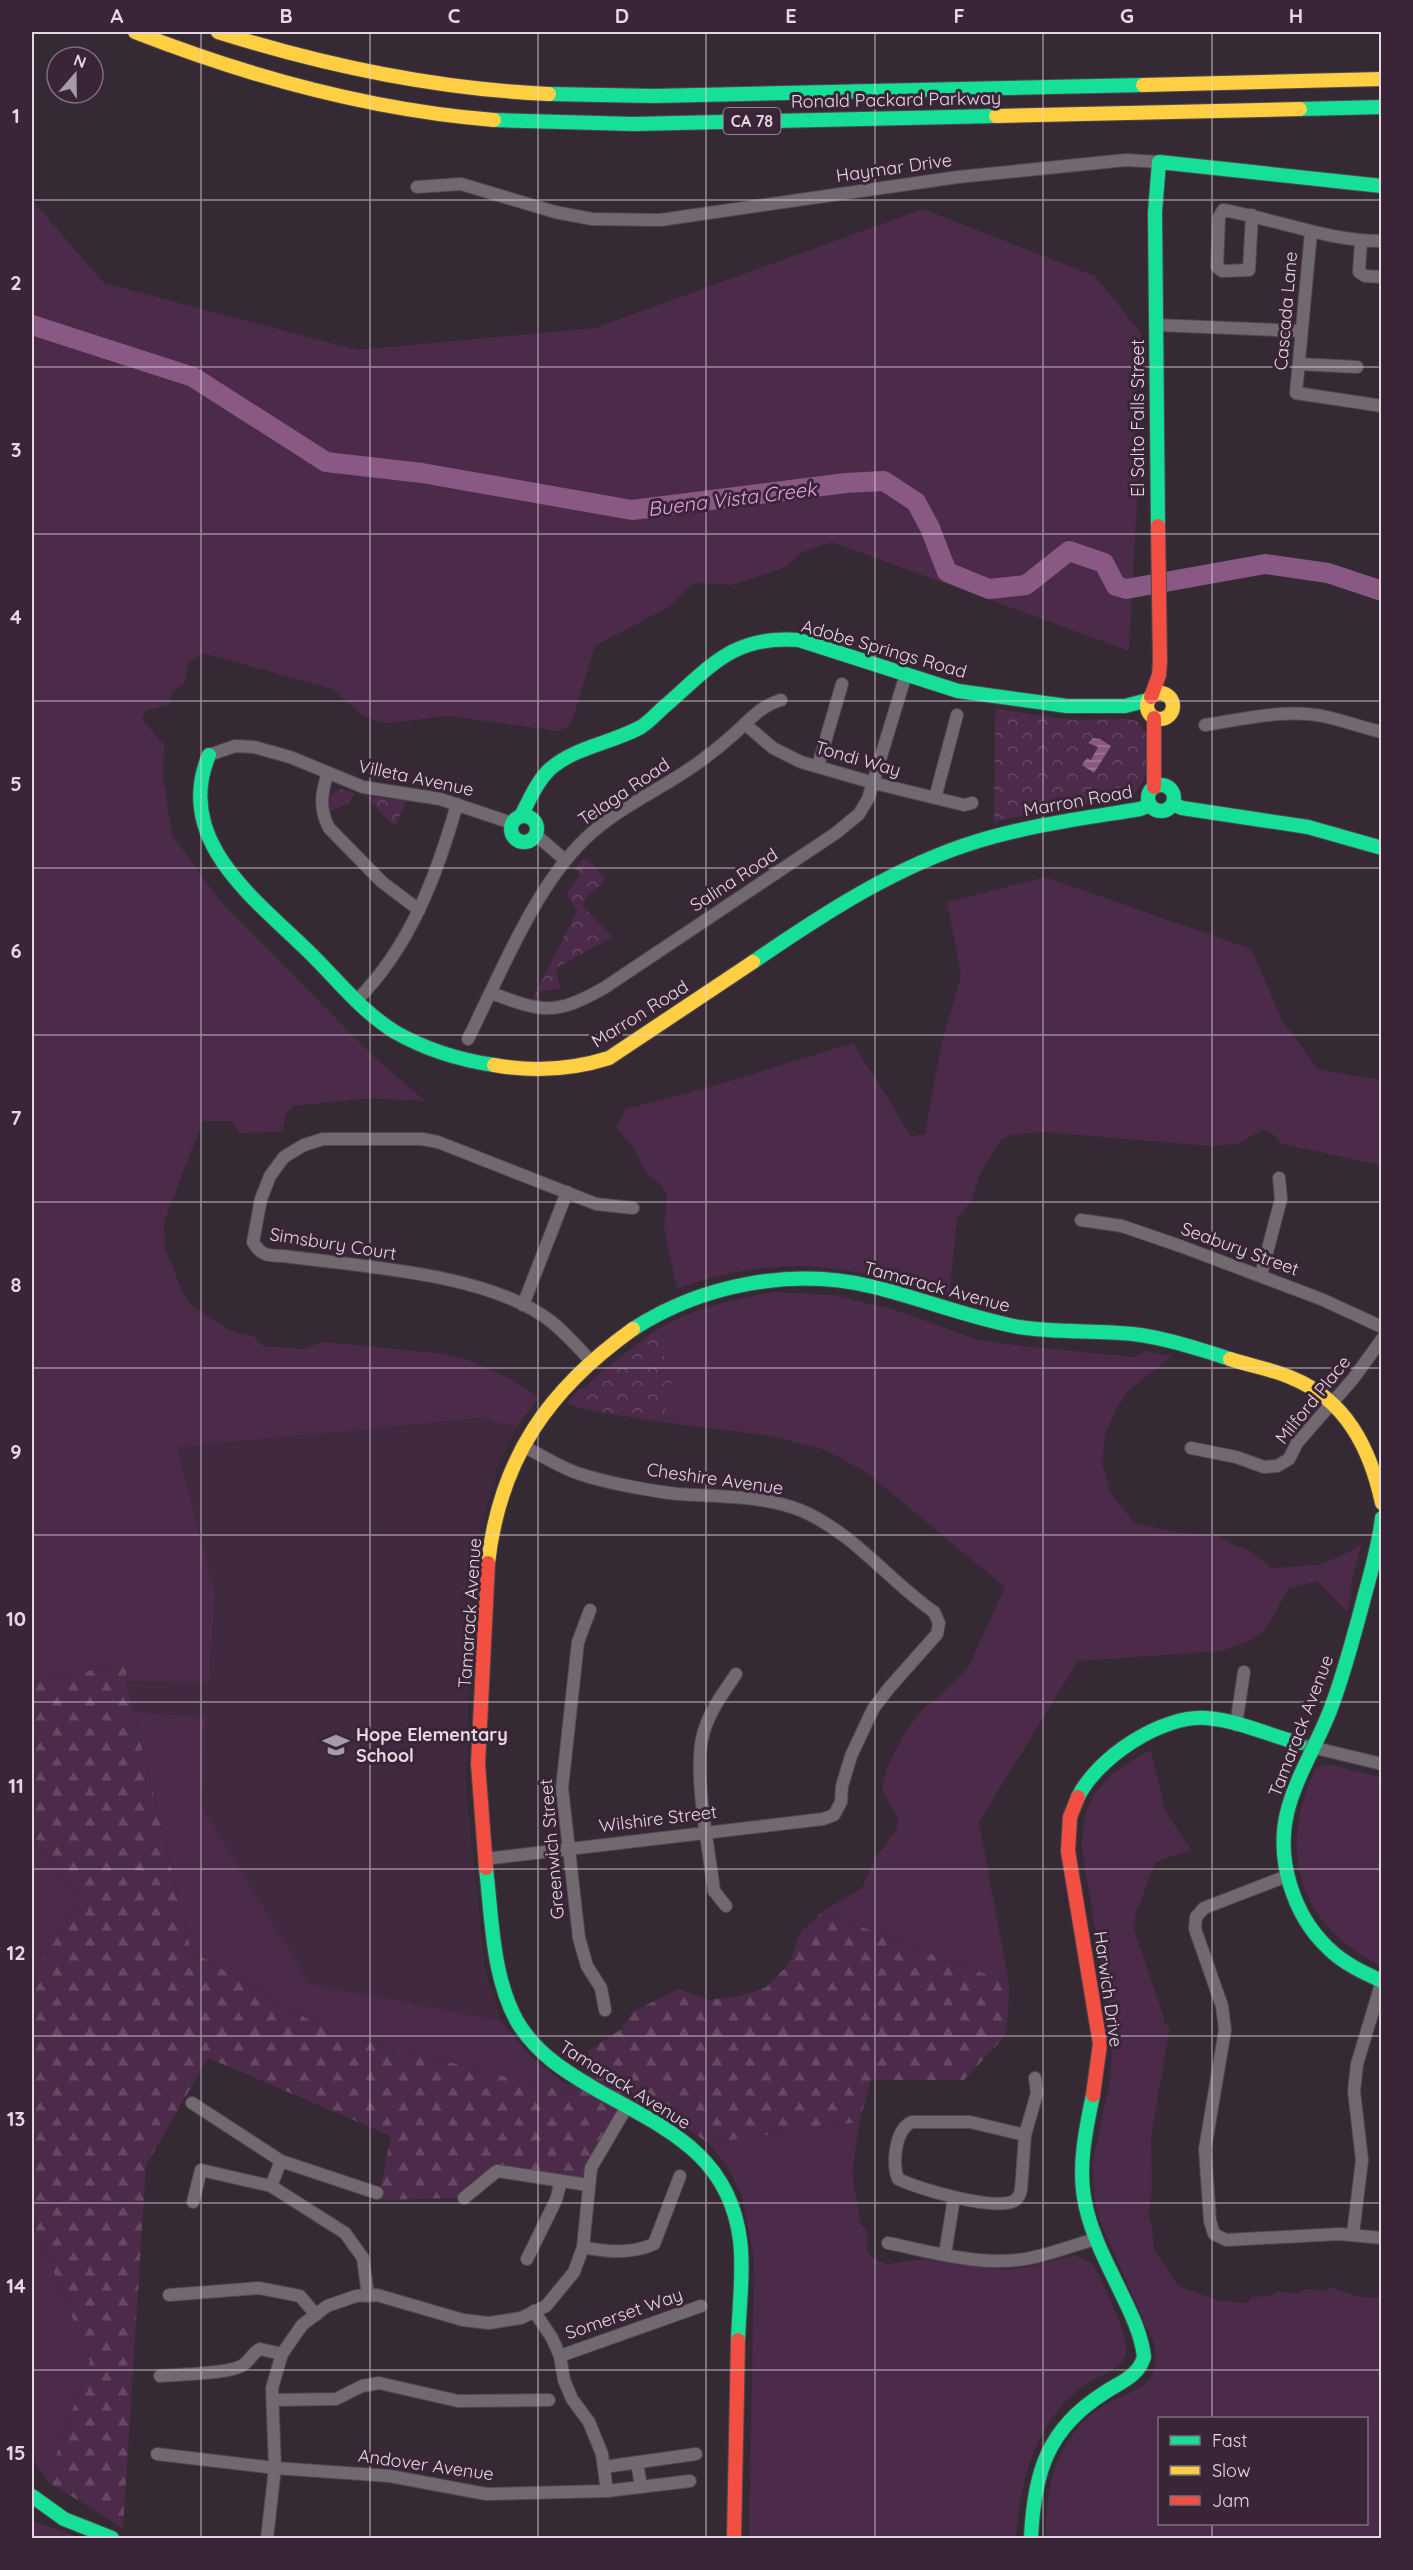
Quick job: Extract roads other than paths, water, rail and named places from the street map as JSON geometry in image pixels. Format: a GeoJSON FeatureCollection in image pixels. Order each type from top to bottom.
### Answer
{"type":"FeatureCollection","features":[{"type":"Feature","properties":{"kind":"main road","name":"Ronald Packard Parkway"},"geometry":{"type":"LineString","coordinates":[[135,32],[200,56],[309,88],[415,109],[517,121],[633,124],[1382,107]]}},
{"type":"Feature","properties":{"kind":"main road","name":"Ronald Packard Parkway"},"geometry":{"type":"LineString","coordinates":[[218,32],[285,52],[371,73],[474,90],[533,94],[654,96],[1382,79]]}},
{"type":"Feature","properties":{"kind":"main road","name":"Haymar Drive"},"geometry":{"type":"LineString","coordinates":[[1159,162],[1382,186]]}},
{"type":"Feature","properties":{"kind":"main road","name":"El Salto Falls Street"},"geometry":{"type":"LineString","coordinates":[[1159,162],[1155,212],[1159,669],[1154,709],[1160,787]]}},
{"type":"Feature","properties":{"kind":"main road","name":"Adobe Springs Road"},"geometry":{"type":"LineString","coordinates":[[517,819],[550,769],[583,750],[642,726],[722,657],[739,647],[773,638],[799,640],[958,691],[1067,706],[1125,706],[1154,709]]}},
{"type":"Feature","properties":{"kind":"main road","name":"El Salto Falls Street"},"geometry":{"type":"LineString","coordinates":[[1159,669],[1167,695]]}},
{"type":"Feature","properties":{"kind":"main road"},"geometry":{"type":"LineString","coordinates":[[1157,693],[1167,695],[1173,705],[1172,712],[1154,709],[1157,693]]}},
{"type":"Feature","properties":{"kind":"main road","name":"Marron Road"},"geometry":{"type":"LineString","coordinates":[[209,755],[201,772],[198,798],[203,822],[213,846],[238,881],[357,1000],[383,1024],[404,1037],[458,1060],[525,1068],[567,1068],[591,1065],[609,1058],[823,915],[883,879],[955,848],[1045,823],[1140,809],[1149,804]]}},
{"type":"Feature","properties":{"kind":"main road"},"geometry":{"type":"LineString","coordinates":[[536,829],[530,817],[517,819],[512,834],[518,840],[526,842],[536,829],[542,803],[563,763]]}},
{"type":"Feature","properties":{"kind":"main road"},"geometry":{"type":"LineString","coordinates":[[1160,787],[1173,792],[1173,804],[1163,811],[1155,810],[1149,804],[1148,795],[1160,787]]}},
{"type":"Feature","properties":{"kind":"main road"},"geometry":{"type":"LineString","coordinates":[[1173,804],[1182,808],[1295,824],[1382,848]]}},
{"type":"Feature","properties":{"kind":"main road","name":"Tamarack Avenue"},"geometry":{"type":"LineString","coordinates":[[734,2538],[740,2242],[734,2209],[727,2191],[703,2158],[676,2136],[553,2064],[526,2035],[513,2013],[500,1974],[485,1858],[478,1759],[485,1604],[490,1545],[503,1492],[523,1446],[543,1413],[571,1380],[617,1341],[657,1315],[690,1300],[726,1288],[763,1280],[803,1278],[846,1281],[884,1289],[984,1321],[1031,1329],[1135,1335],[1164,1340],[1293,1378],[1332,1402],[1356,1430],[1372,1460],[1382,1503]]}},
{"type":"Feature","properties":{"kind":"main road","name":"Tamarack Avenue"},"geometry":{"type":"LineString","coordinates":[[1382,1518],[1372,1568],[1342,1677],[1314,1748],[1294,1788],[1286,1816],[1283,1853],[1287,1876],[1297,1902],[1322,1942],[1340,1959],[1382,1981]]}},
{"type":"Feature","properties":{"kind":"main road","name":"Harwich Drive"},"geometry":{"type":"LineString","coordinates":[[1031,2538],[1036,2484],[1052,2444],[1063,2426],[1108,2390],[1131,2378],[1141,2368],[1144,2355],[1125,2303],[1093,2240],[1081,2194],[1082,2140],[1098,2075],[1100,2044],[1068,1851],[1068,1826],[1073,1805],[1084,1783],[1105,1762],[1158,1727],[1180,1720],[1204,1718],[1299,1743]]}},
{"type":"Feature","properties":{"kind":"main road"},"geometry":{"type":"LineString","coordinates":[[32,2496],[64,2519],[111,2538]]}},
{"type":"Feature","properties":{"kind":"street","name":"Haymar Drive"},"geometry":{"type":"LineString","coordinates":[[417,187],[461,184],[555,212],[592,219],[660,220],[1005,172],[1126,160],[1159,162]]}},
{"type":"Feature","properties":{"kind":"street"},"geometry":{"type":"LineString","coordinates":[[1252,215],[1249,270],[1245,272],[1222,271],[1217,267],[1219,217],[1223,210],[1252,215],[1311,232],[1361,241],[1382,241]]}},
{"type":"Feature","properties":{"kind":"street","name":"Cascada Lane"},"geometry":{"type":"LineString","coordinates":[[1311,232],[1296,393],[1382,406]]}},
{"type":"Feature","properties":{"kind":"street"},"geometry":{"type":"LineString","coordinates":[[1361,241],[1359,272],[1365,276],[1382,277]]}},
{"type":"Feature","properties":{"kind":"street"},"geometry":{"type":"LineString","coordinates":[[1156,325],[1301,331]]}},
{"type":"Feature","properties":{"kind":"street"},"geometry":{"type":"LineString","coordinates":[[1299,364],[1357,367]]}},
{"type":"Feature","properties":{"kind":"street","name":"Salina Road"},"geometry":{"type":"LineString","coordinates":[[490,993],[531,1008],[553,1009],[576,1004],[604,988],[836,833],[859,814],[874,783],[906,674]]}},
{"type":"Feature","properties":{"kind":"street"},"geometry":{"type":"LineString","coordinates":[[818,766],[842,684]]}},
{"type":"Feature","properties":{"kind":"street","name":"Telaga Road"},"geometry":{"type":"LineString","coordinates":[[468,1039],[533,910],[565,860],[586,837],[612,817],[686,772],[745,724],[756,712],[781,700]]}},
{"type":"Feature","properties":{"kind":"street"},"geometry":{"type":"LineString","coordinates":[[935,798],[957,715]]}},
{"type":"Feature","properties":{"kind":"street"},"geometry":{"type":"LineString","coordinates":[[1205,725],[1229,724],[1265,716],[1327,717],[1382,732]]}},
{"type":"Feature","properties":{"kind":"street","name":"Tondi Way"},"geometry":{"type":"LineString","coordinates":[[745,724],[786,756],[874,783],[964,805],[972,803]]}},
{"type":"Feature","properties":{"kind":"street","name":"Villeta Avenue"},"geometry":{"type":"LineString","coordinates":[[209,755],[235,746],[254,747],[290,757],[363,787],[420,794],[517,819]]}},
{"type":"Feature","properties":{"kind":"street"},"geometry":{"type":"LineString","coordinates":[[328,773],[321,802],[324,818],[329,828],[382,882],[419,909]]}},
{"type":"Feature","properties":{"kind":"street"},"geometry":{"type":"LineString","coordinates":[[357,1000],[393,958],[419,909],[440,864],[457,804]]}},
{"type":"Feature","properties":{"kind":"street"},"geometry":{"type":"LineString","coordinates":[[536,829],[565,860]]}},
{"type":"Feature","properties":{"kind":"street","name":"Simsbury Court"},"geometry":{"type":"LineString","coordinates":[[592,1362],[560,1329],[542,1315],[523,1305],[463,1282],[284,1256],[268,1256],[259,1251],[253,1242],[261,1199],[270,1176],[284,1157],[304,1145],[323,1139],[422,1139],[438,1142],[596,1204],[633,1208]]}},
{"type":"Feature","properties":{"kind":"street"},"geometry":{"type":"LineString","coordinates":[[1261,1275],[1281,1199],[1279,1178]]}},
{"type":"Feature","properties":{"kind":"street"},"geometry":{"type":"LineString","coordinates":[[523,1305],[567,1192]]}},
{"type":"Feature","properties":{"kind":"street","name":"Seabury Street"},"geometry":{"type":"LineString","coordinates":[[1081,1220],[1122,1226],[1261,1275],[1382,1327]]}},
{"type":"Feature","properties":{"kind":"street","name":"Milford Place"},"geometry":{"type":"LineString","coordinates":[[1191,1448],[1236,1457],[1264,1467],[1278,1466],[1289,1460],[1297,1443],[1367,1362],[1382,1339]]}},
{"type":"Feature","properties":{"kind":"street","name":"Cheshire Avenue"},"geometry":{"type":"LineString","coordinates":[[523,1446],[578,1474],[593,1478],[676,1494],[750,1498],[800,1510],[830,1526],[853,1543],[934,1612],[939,1623],[937,1634],[873,1709],[850,1756],[842,1786],[841,1802],[834,1815]]}},
{"type":"Feature","properties":{"kind":"street","name":"Greenwich Street"},"geometry":{"type":"LineString","coordinates":[[590,1610],[578,1642],[562,1788],[579,1938],[587,1966],[601,1988],[605,2010]]}},
{"type":"Feature","properties":{"kind":"street"},"geometry":{"type":"LineString","coordinates":[[1236,1725],[1244,1672]]}},
{"type":"Feature","properties":{"kind":"street"},"geometry":{"type":"LineString","coordinates":[[726,1906],[714,1891],[700,1771],[702,1739],[712,1710],[736,1674]]}},
{"type":"Feature","properties":{"kind":"street","name":"Harwich Drive"},"geometry":{"type":"LineString","coordinates":[[1299,1743],[1382,1764]]}},
{"type":"Feature","properties":{"kind":"street","name":"Wilshire Street"},"geometry":{"type":"LineString","coordinates":[[485,1858],[823,1819],[834,1815]]}},
{"type":"Feature","properties":{"kind":"street"},"geometry":{"type":"LineString","coordinates":[[1287,1876],[1204,1908],[1196,1917],[1195,1929],[1222,2006],[1225,2030],[1206,2149],[1210,2221],[1214,2234],[1226,2240],[1353,2234],[1382,2238]]}},
{"type":"Feature","properties":{"kind":"street"},"geometry":{"type":"LineString","coordinates":[[1353,2234],[1362,2160],[1354,2091],[1357,2064],[1382,1981]]}},
{"type":"Feature","properties":{"kind":"street"},"geometry":{"type":"LineString","coordinates":[[1024,2136],[970,2122],[912,2122],[904,2125],[900,2132],[894,2169],[898,2179],[954,2198],[979,2202],[1012,2202],[1022,2190],[1024,2136],[1037,2093],[1035,2078]]}},
{"type":"Feature","properties":{"kind":"street"},"geometry":{"type":"LineString","coordinates":[[192,2103],[281,2162],[377,2193]]}},
{"type":"Feature","properties":{"kind":"street"},"geometry":{"type":"LineString","coordinates":[[267,2538],[276,2468],[272,2388],[282,2354],[302,2325],[327,2306],[356,2296],[377,2295],[463,2320],[489,2323],[521,2318],[546,2306],[574,2271],[583,2247],[591,2168],[626,2108]]}},
{"type":"Feature","properties":{"kind":"street"},"geometry":{"type":"LineString","coordinates":[[271,2186],[281,2162]]}},
{"type":"Feature","properties":{"kind":"street"},"geometry":{"type":"LineString","coordinates":[[193,2202],[201,2170],[271,2186],[345,2234],[353,2243],[363,2258],[368,2296]]}},
{"type":"Feature","properties":{"kind":"street"},"geometry":{"type":"LineString","coordinates":[[464,2198],[497,2171],[588,2185]]}},
{"type":"Feature","properties":{"kind":"street"},"geometry":{"type":"LineString","coordinates":[[583,2247],[605,2252],[645,2248],[654,2244],[680,2176]]}},
{"type":"Feature","properties":{"kind":"street"},"geometry":{"type":"LineString","coordinates":[[527,2259],[556,2200],[561,2181]]}},
{"type":"Feature","properties":{"kind":"street"},"geometry":{"type":"LineString","coordinates":[[945,2254],[954,2198]]}},
{"type":"Feature","properties":{"kind":"street"},"geometry":{"type":"LineString","coordinates":[[888,2243],[945,2254],[991,2260],[1017,2260],[1093,2240]]}},
{"type":"Feature","properties":{"kind":"street"},"geometry":{"type":"LineString","coordinates":[[169,2295],[259,2288],[300,2296],[316,2314]]}},
{"type":"Feature","properties":{"kind":"street","name":"Somerset Way"},"geometry":{"type":"LineString","coordinates":[[560,2356],[701,2306]]}},
{"type":"Feature","properties":{"kind":"street"},"geometry":{"type":"LineString","coordinates":[[534,2312],[552,2338],[560,2356],[564,2380],[572,2399],[589,2422],[602,2454],[607,2491]]}},
{"type":"Feature","properties":{"kind":"street"},"geometry":{"type":"LineString","coordinates":[[160,2376],[229,2370],[243,2366],[254,2352],[260,2349],[282,2354]]}},
{"type":"Feature","properties":{"kind":"street"},"geometry":{"type":"LineString","coordinates":[[273,2400],[336,2398],[362,2386],[379,2383],[458,2401],[549,2400]]}},
{"type":"Feature","properties":{"kind":"street","name":"Andover Avenue"},"geometry":{"type":"LineString","coordinates":[[157,2454],[276,2468],[390,2476],[486,2494],[607,2491],[690,2481]]}},
{"type":"Feature","properties":{"kind":"street"},"geometry":{"type":"LineString","coordinates":[[604,2467],[696,2454]]}},
{"type":"Feature","properties":{"kind":"street"},"geometry":{"type":"LineString","coordinates":[[637,2462],[641,2487]]}},
{"type":"Feature","properties":{"kind":"waterway","name":"Buena Vista Creek"},"geometry":{"type":"LineString","coordinates":[[32,325],[193,377],[326,462],[422,473],[632,510],[846,483],[884,481],[916,502],[930,528],[947,572],[989,589],[1026,585],[1069,551],[1104,563],[1116,586],[1126,589],[1265,564],[1328,573],[1382,591]]}},
{"type":"Feature","properties":{"kind":"place","name":"Hope Elementary School"},"geometry":{"type":"Point","coordinates":[336,1745]}}]}
